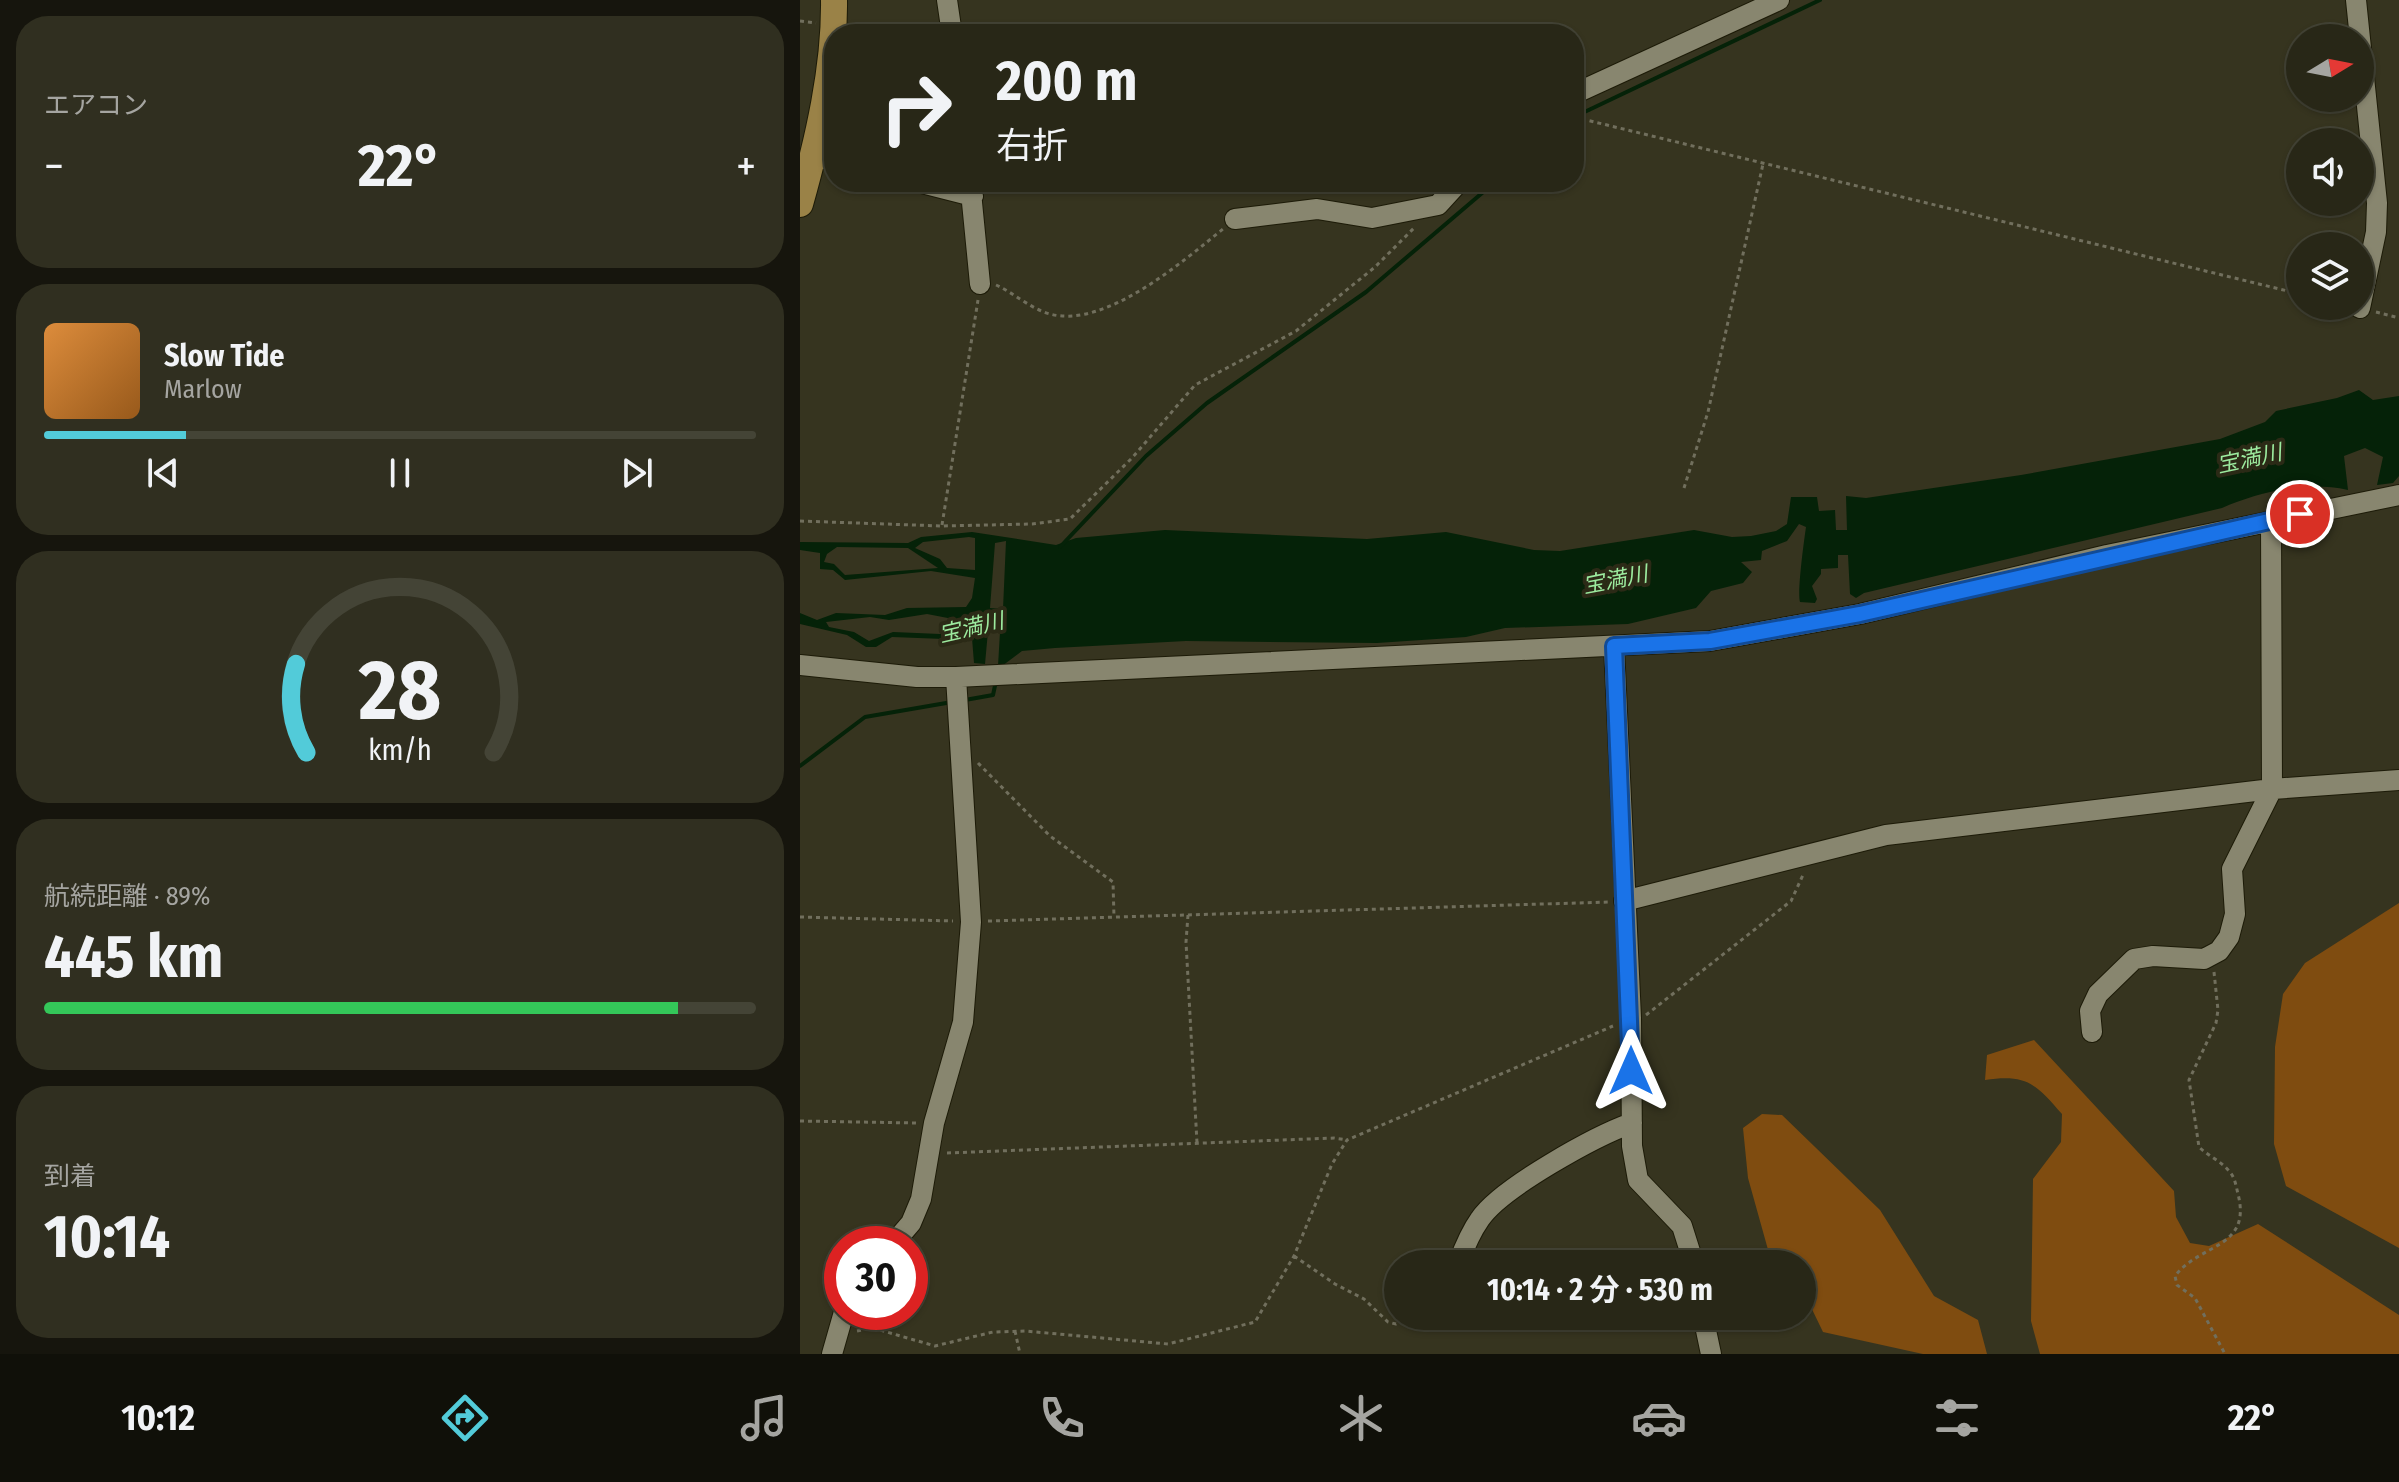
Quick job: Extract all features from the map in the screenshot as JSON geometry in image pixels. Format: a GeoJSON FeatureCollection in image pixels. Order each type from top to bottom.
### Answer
{"type":"FeatureCollection","features":[{"type":"Feature","properties":{"kind":"main road"},"geometry":{"type":"LineString","coordinates":[[834,0],[835,24]]}},
{"type":"Feature","properties":{"kind":"main road"},"geometry":{"type":"LineString","coordinates":[[800,204],[824,159]]}},
{"type":"Feature","properties":{"kind":"street"},"geometry":{"type":"LineString","coordinates":[[947,0],[951,24]]}},
{"type":"Feature","properties":{"kind":"street"},"geometry":{"type":"LineString","coordinates":[[1584,89],[1779,0]]}},
{"type":"Feature","properties":{"kind":"street"},"geometry":{"type":"LineString","coordinates":[[2356,0],[2377,203],[2374,242]]}},
{"type":"Feature","properties":{"kind":"street"},"geometry":{"type":"LineString","coordinates":[[972,192],[980,284]]}},
{"type":"Feature","properties":{"kind":"street"},"geometry":{"type":"LineString","coordinates":[[1235,219],[1317,209],[1372,218],[1438,205],[1450,192]]}},
{"type":"Feature","properties":{"kind":"street"},"geometry":{"type":"LineString","coordinates":[[800,665],[917,677],[956,677],[1710,641],[1860,614],[2399,495]]}},
{"type":"Feature","properties":{"kind":"street"},"geometry":{"type":"LineString","coordinates":[[2092,1032],[2090,1011],[2098,994],[2134,959],[2209,957],[2219,951],[2229,937],[2235,914],[2232,869],[2272,789],[2271,521]]}},
{"type":"Feature","properties":{"kind":"street"},"geometry":{"type":"LineString","coordinates":[[1614,646],[1631,1018],[1632,1146],[1638,1180],[1682,1226],[1690,1250]]}},
{"type":"Feature","properties":{"kind":"street"},"geometry":{"type":"LineString","coordinates":[[908,1226],[921,1199],[934,1123],[963,1022],[971,922],[958,750],[956,677]]}},
{"type":"Feature","properties":{"kind":"street"},"geometry":{"type":"LineString","coordinates":[[1624,901],[1886,835],[2272,789],[2399,780]]}},
{"type":"Feature","properties":{"kind":"street"},"geometry":{"type":"LineString","coordinates":[[1465,1250],[1480,1218],[1495,1202],[1570,1154],[1632,1123]]}},
{"type":"Feature","properties":{"kind":"street"},"geometry":{"type":"LineString","coordinates":[[1706,1330],[1711,1354]]}},
{"type":"Feature","properties":{"kind":"path"},"geometry":{"type":"LineString","coordinates":[[1584,119],[2286,291]]}},
{"type":"Feature","properties":{"kind":"path"},"geometry":{"type":"LineString","coordinates":[[1684,488],[1708,412],[1763,164]]}},
{"type":"Feature","properties":{"kind":"path"},"geometry":{"type":"LineString","coordinates":[[800,521],[942,526],[1032,524],[1070,519],[1132,458],[1195,385],[1296,331],[1375,267],[1438,205]]}},
{"type":"Feature","properties":{"kind":"path"},"geometry":{"type":"LineString","coordinates":[[942,526],[980,284],[997,285],[1048,314],[1064,316],[1093,311],[1122,302],[1235,219]]}},
{"type":"Feature","properties":{"kind":"path"},"geometry":{"type":"LineString","coordinates":[[958,750],[971,756],[1050,836],[1113,882],[1114,917]]}},
{"type":"Feature","properties":{"kind":"path"},"geometry":{"type":"LineString","coordinates":[[930,1154],[1347,1140],[1389,1125],[1631,1018],[1646,1015],[1791,901],[1807,856]]}},
{"type":"Feature","properties":{"kind":"path"},"geometry":{"type":"LineString","coordinates":[[800,917],[971,922],[1624,901]]}},
{"type":"Feature","properties":{"kind":"path"},"geometry":{"type":"LineString","coordinates":[[1188,915],[1186,942],[1197,1143]]}},
{"type":"Feature","properties":{"kind":"path"},"geometry":{"type":"LineString","coordinates":[[2209,957],[2218,1010],[2189,1080],[2199,1147],[2233,1174],[2243,1214],[2239,1225],[2221,1244],[2181,1268],[2175,1276],[2177,1285],[2195,1298],[2225,1354]]}},
{"type":"Feature","properties":{"kind":"path"},"geometry":{"type":"LineString","coordinates":[[800,1121],[934,1123]]}},
{"type":"Feature","properties":{"kind":"path"},"geometry":{"type":"LineString","coordinates":[[834,1345],[873,1328],[935,1346],[993,1332],[1015,1331],[1168,1344],[1200,1339],[1255,1322],[1294,1256],[1332,1164],[1347,1140]]}},
{"type":"Feature","properties":{"kind":"path"},"geometry":{"type":"LineString","coordinates":[[1294,1256],[1364,1299],[1384,1318]]}},
{"type":"Feature","properties":{"kind":"path"},"geometry":{"type":"LineString","coordinates":[[1015,1331],[1020,1354]]}},
{"type":"Feature","properties":{"kind":"shaded area"},"geometry":{"type":"Polygon","coordinates":[[[2399,903],[2399,1248],[2286,1186],[2274,1144],[2275,1047],[2283,994],[2305,963],[2399,903]]]}},
{"type":"Feature","properties":{"kind":"shaded area"},"geometry":{"type":"Polygon","coordinates":[[[2034,1040],[2174,1191],[2176,1217],[2190,1243],[2209,1246],[2258,1224],[2399,1315],[2399,1354],[2040,1354],[2031,1321],[2033,1179],[2061,1142],[2062,1114],[2037,1088],[2021,1080],[1985,1080],[1987,1055],[2034,1040]]]}},
{"type":"Feature","properties":{"kind":"shaded area"},"geometry":{"type":"Polygon","coordinates":[[[1762,1114],[1782,1115],[1880,1210],[1934,1296],[1978,1320],[1987,1354],[1923,1354],[1823,1332],[1816,1318],[1816,1250],[1768,1250],[1748,1178],[1743,1128],[1762,1114]]]}},
{"type":"Feature","properties":{"kind":"water","name":"宝満川"},"geometry":{"type":"Polygon","coordinates":[[[2359,390],[2373,400],[2399,396],[2399,476],[2393,483],[2377,485],[2383,457],[2365,448],[2344,456],[2348,490],[2300,487],[2268,492],[2222,508],[1864,593],[1856,598],[1850,594],[1848,555],[1838,555],[1838,568],[1821,569],[1812,586],[1817,599],[1815,603],[1800,602],[1806,527],[1799,524],[1787,541],[1762,551],[1761,560],[1741,562],[1752,572],[1743,583],[1711,591],[1696,608],[1628,624],[1505,628],[1466,637],[1377,643],[1186,641],[1055,648],[1022,651],[998,666],[1000,632],[988,631],[985,664],[974,663],[972,638],[964,634],[944,639],[892,637],[876,647],[866,647],[847,635],[800,624],[800,613],[817,620],[836,613],[885,615],[907,608],[966,607],[972,598],[975,578],[931,571],[845,580],[833,570],[820,569],[820,553],[800,550],[800,542],[908,543],[921,537],[972,532],[1056,545],[1076,538],[1165,530],[1367,539],[1446,532],[1534,550],[1560,551],[1694,530],[1732,537],[1776,531],[1787,524],[1791,497],[1817,497],[1819,511],[1835,510],[1836,530],[1847,530],[1846,496],[1866,498],[2021,475],[2220,439],[2265,422],[2276,411],[2359,390]],[[975,538],[923,542],[915,548],[940,559],[947,568],[975,570],[975,538]],[[1006,541],[995,543],[990,608],[1003,609],[1006,541]],[[837,547],[827,554],[824,562],[834,564],[845,575],[938,568],[908,548],[837,547]],[[927,614],[889,620],[870,617],[826,622],[829,627],[854,632],[869,641],[893,632],[940,634],[956,627],[953,619],[927,614]]]}},
{"type":"Feature","properties":{"kind":"waterway"},"geometry":{"type":"LineString","coordinates":[[1584,112],[1820,0]]}},
{"type":"Feature","properties":{"kind":"waterway"},"geometry":{"type":"LineString","coordinates":[[1060,547],[1146,456],[1207,403],[1366,292],[1483,192]]}},
{"type":"Feature","properties":{"kind":"waterway"},"geometry":{"type":"LineString","coordinates":[[965,700],[993,695],[996,681]]}},
{"type":"Feature","properties":{"kind":"waterway"},"geometry":{"type":"LineString","coordinates":[[800,766],[865,717],[952,702]]}},
{"type":"Feature","properties":{"kind":"route"},"geometry":{"type":"LineString","coordinates":[[1631,1071],[1614,646],[1710,641],[1860,614],[2107,555],[2300,514]]}}]}
